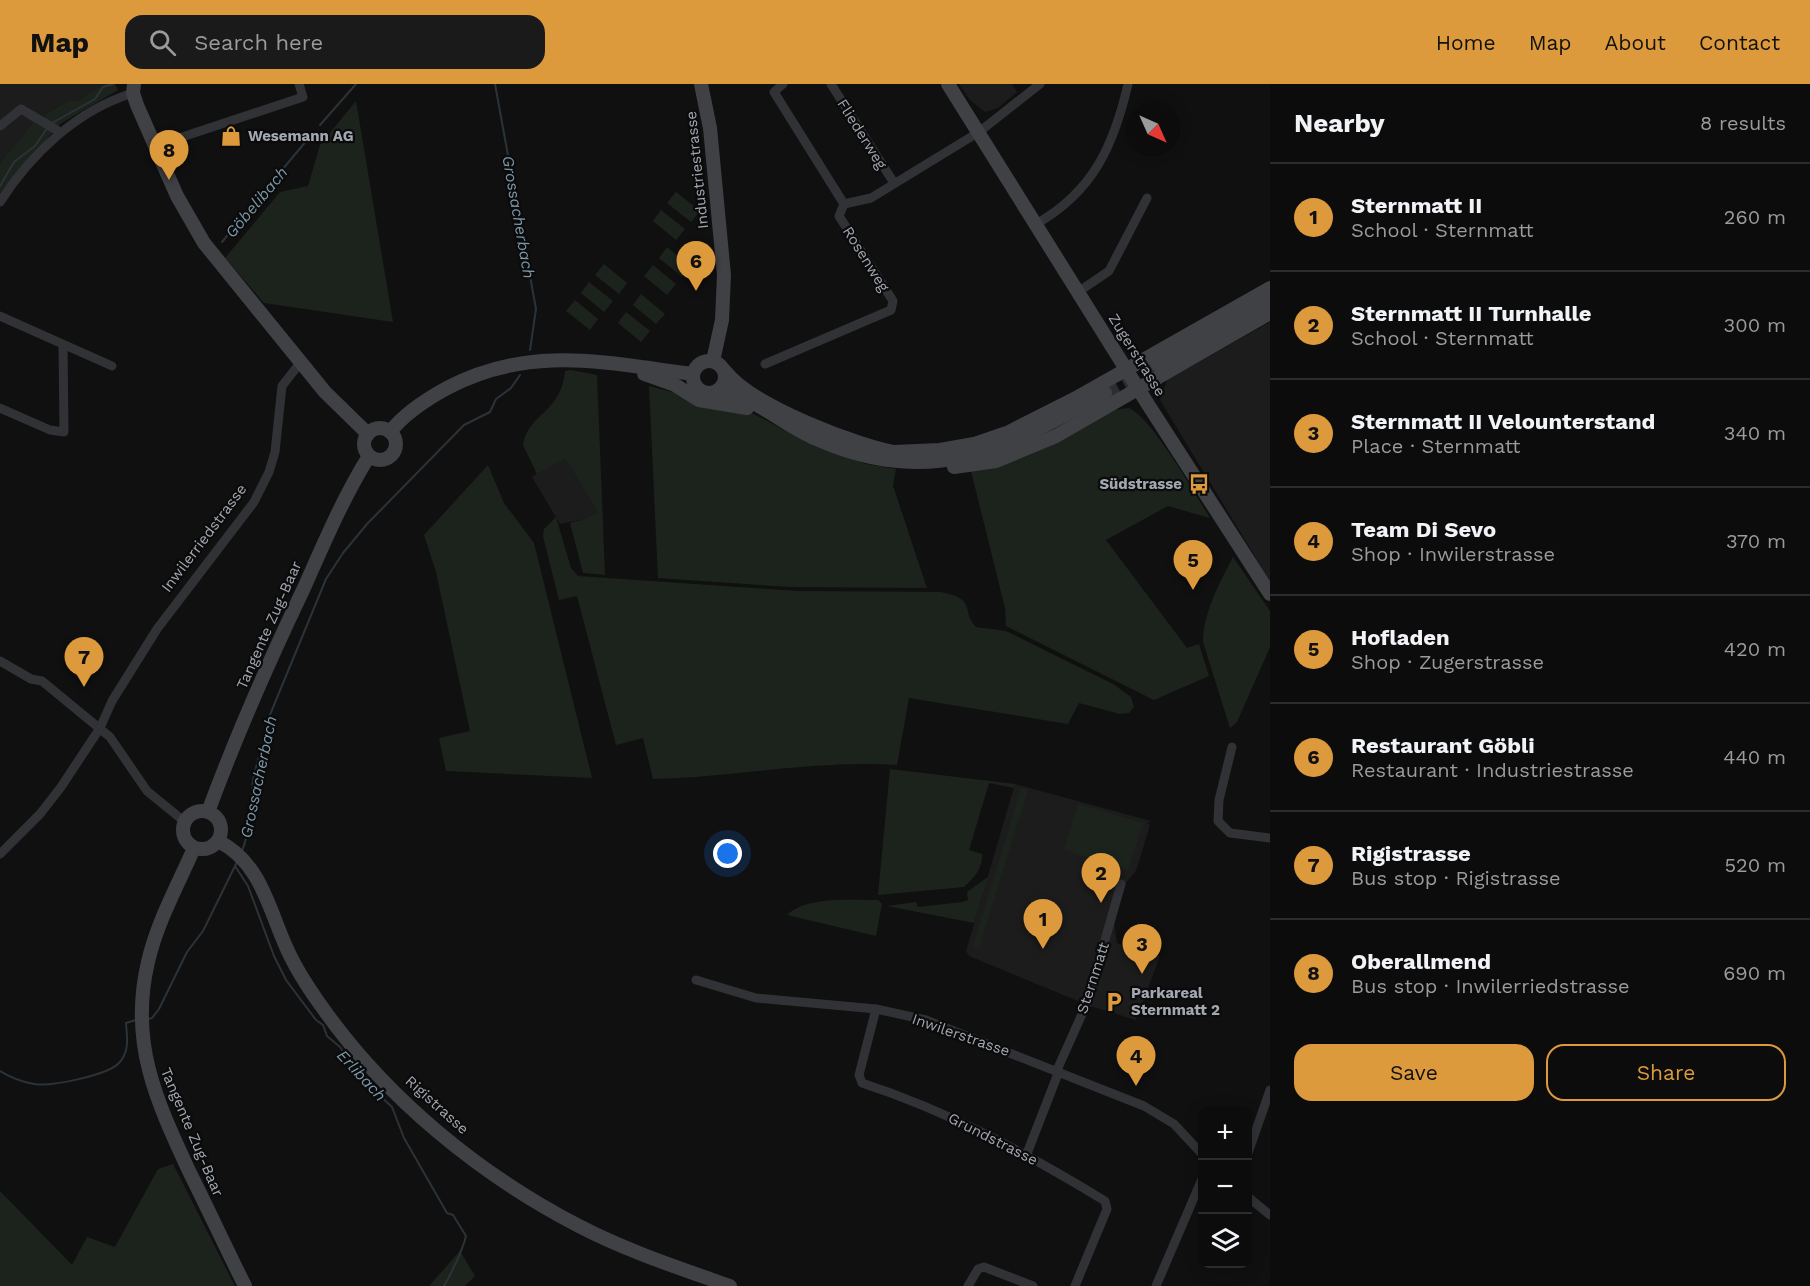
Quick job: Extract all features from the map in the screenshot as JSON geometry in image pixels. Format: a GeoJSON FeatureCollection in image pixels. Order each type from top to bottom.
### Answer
{"type":"FeatureCollection","features":[{"type":"Feature","properties":{"kind":"main road","name":"Industriestrasse"},"geometry":{"type":"LineString","coordinates":[[701,84],[710,128],[724,275],[723,320],[713,361]]}},
{"type":"Feature","properties":{"kind":"main road","name":"Zugerstrasse"},"geometry":{"type":"LineString","coordinates":[[948,84],[1126,370],[1270,594]]}},
{"type":"Feature","properties":{"kind":"main road"},"geometry":{"type":"LineString","coordinates":[[134,88],[155,146],[177,196],[204,243],[300,363],[325,392],[368,434]]}},
{"type":"Feature","properties":{"kind":"main road"},"geometry":{"type":"LineString","coordinates":[[893,458],[974,444],[1041,418],[1270,288]]}},
{"type":"Feature","properties":{"kind":"main road"},"geometry":{"type":"LineString","coordinates":[[1157,364],[1270,300]]}},
{"type":"Feature","properties":{"kind":"main road"},"geometry":{"type":"LineString","coordinates":[[1105,393],[1039,429],[990,449],[935,456],[893,458],[810,424],[740,386],[713,361],[701,362],[693,374],[695,385],[700,390],[707,393],[718,390],[745,400],[777,419],[835,447],[937,467],[996,461],[1056,435],[1270,313]]}},
{"type":"Feature","properties":{"kind":"main road"},"geometry":{"type":"LineString","coordinates":[[390,432],[420,405],[464,379],[526,361],[561,359],[693,374]]}},
{"type":"Feature","properties":{"kind":"main road"},"geometry":{"type":"LineString","coordinates":[[629,365],[641,373],[681,388],[699,400],[737,404],[777,419]]}},
{"type":"Feature","properties":{"kind":"main road"},"geometry":{"type":"LineString","coordinates":[[718,390],[725,380],[725,371]]}},
{"type":"Feature","properties":{"kind":"main road"},"geometry":{"type":"LineString","coordinates":[[379,429],[390,432],[395,444],[390,456],[382,460],[369,456],[364,446],[368,434],[379,429]]}},
{"type":"Feature","properties":{"kind":"main road","name":"Tangente Zug-Baar"},"geometry":{"type":"LineString","coordinates":[[208,812],[241,729],[291,615],[350,489],[369,456]]}},
{"type":"Feature","properties":{"kind":"main road"},"geometry":{"type":"LineString","coordinates":[[208,812],[220,824],[218,841],[205,849],[194,848],[184,837],[185,822],[195,813],[208,812]]}},
{"type":"Feature","properties":{"kind":"main road","name":"Rigistrasse"},"geometry":{"type":"LineString","coordinates":[[218,841],[244,861],[259,882],[287,949],[322,1008],[371,1066],[437,1130],[509,1185],[580,1226],[674,1267],[730,1286]]}},
{"type":"Feature","properties":{"kind":"main road","name":"Tangente Zug-Baar"},"geometry":{"type":"LineString","coordinates":[[194,848],[150,952],[141,1022],[145,1062],[156,1096],[245,1286]]}},
{"type":"Feature","properties":{"kind":"street"},"geometry":{"type":"LineString","coordinates":[[155,146],[303,97],[299,84]]}},
{"type":"Feature","properties":{"kind":"street","name":"Rosenweg"},"geometry":{"type":"LineString","coordinates":[[765,364],[891,310],[893,302],[839,216],[844,204],[774,92],[783,84]]}},
{"type":"Feature","properties":{"kind":"street","name":"Fliederweg"},"geometry":{"type":"LineString","coordinates":[[831,84],[894,183]]}},
{"type":"Feature","properties":{"kind":"street"},"geometry":{"type":"LineString","coordinates":[[844,204],[872,198],[979,132],[1040,84]]}},
{"type":"Feature","properties":{"kind":"street"},"geometry":{"type":"LineString","coordinates":[[1036,224],[1054,214],[1082,188],[1107,152],[1118,126],[1128,84]]}},
{"type":"Feature","properties":{"kind":"street"},"geometry":{"type":"LineString","coordinates":[[0,202],[31,162],[53,128],[104,105],[134,88]]}},
{"type":"Feature","properties":{"kind":"street"},"geometry":{"type":"LineString","coordinates":[[0,126],[21,109],[53,128]]}},
{"type":"Feature","properties":{"kind":"street"},"geometry":{"type":"LineString","coordinates":[[1078,292],[1109,272],[1147,198]]}},
{"type":"Feature","properties":{"kind":"street"},"geometry":{"type":"LineString","coordinates":[[0,316],[111,366]]}},
{"type":"Feature","properties":{"kind":"street"},"geometry":{"type":"LineString","coordinates":[[0,408],[50,430],[64,432],[63,345]]}},
{"type":"Feature","properties":{"kind":"street","name":"Inwilerriedstrasse"},"geometry":{"type":"LineString","coordinates":[[0,854],[49,802],[100,728],[112,701],[157,629],[241,521],[260,491],[275,452],[282,386],[300,363]]}},
{"type":"Feature","properties":{"kind":"street"},"geometry":{"type":"LineString","coordinates":[[0,661],[30,679],[42,681],[100,728],[118,745],[147,792],[185,822]]}},
{"type":"Feature","properties":{"kind":"street"},"geometry":{"type":"LineString","coordinates":[[1232,747],[1217,811],[1218,821],[1230,833],[1270,838]]}},
{"type":"Feature","properties":{"kind":"street","name":"Sternmatt"},"geometry":{"type":"LineString","coordinates":[[1026,1156],[1058,1070],[1087,1003],[1121,884]]}},
{"type":"Feature","properties":{"kind":"street","name":"Inwilerstrasse"},"geometry":{"type":"LineString","coordinates":[[696,980],[756,998],[876,1009],[926,1020],[1058,1070],[1144,1106],[1174,1124],[1198,1149]]}},
{"type":"Feature","properties":{"kind":"street","name":"Grundstrasse"},"geometry":{"type":"LineString","coordinates":[[876,1009],[860,1076],[862,1083],[928,1105],[1026,1156],[1105,1201],[1107,1209],[1075,1286]]}},
{"type":"Feature","properties":{"kind":"street"},"geometry":{"type":"LineString","coordinates":[[1252,1142],[1270,1090]]}},
{"type":"Feature","properties":{"kind":"street"},"geometry":{"type":"LineString","coordinates":[[1155,1286],[1198,1190]]}},
{"type":"Feature","properties":{"kind":"street"},"geometry":{"type":"LineString","coordinates":[[1252,1200],[1270,1215]]}},
{"type":"Feature","properties":{"kind":"street"},"geometry":{"type":"LineString","coordinates":[[968,1286],[978,1269],[984,1267],[1034,1286]]}},
{"type":"Feature","properties":{"kind":"shaded area"},"geometry":{"type":"Polygon","coordinates":[[[0,84],[104,84],[79,100],[68,101],[35,120],[0,163],[0,84]]]}},
{"type":"Feature","properties":{"kind":"shaded area"},"geometry":{"type":"Polygon","coordinates":[[[104,84],[115,84],[118,90],[60,124],[0,193],[0,163],[35,120],[68,101],[79,100],[104,84]]]}},
{"type":"Feature","properties":{"kind":"shaded area"},"geometry":{"type":"Polygon","coordinates":[[[959,84],[1012,84],[1017,92],[998,108],[985,112],[970,100],[959,84]]]}},
{"type":"Feature","properties":{"kind":"shaded area"},"geometry":{"type":"Polygon","coordinates":[[[356,101],[393,322],[264,303],[225,258],[280,192],[308,186],[320,145],[356,101]]]}},
{"type":"Feature","properties":{"kind":"shaded area"},"geometry":{"type":"Polygon","coordinates":[[[676,192],[700,211],[691,222],[667,203],[676,192]]]}},
{"type":"Feature","properties":{"kind":"shaded area"},"geometry":{"type":"Polygon","coordinates":[[[661,210],[685,229],[676,240],[653,221],[661,210]]]}},
{"type":"Feature","properties":{"kind":"shaded area"},"geometry":{"type":"Polygon","coordinates":[[[667,247],[691,267],[682,277],[659,258],[667,247]]]}},
{"type":"Feature","properties":{"kind":"shaded area"},"geometry":{"type":"Polygon","coordinates":[[[604,264],[627,283],[619,294],[595,275],[604,264]]]}},
{"type":"Feature","properties":{"kind":"shaded area"},"geometry":{"type":"Polygon","coordinates":[[[653,265],[676,284],[667,295],[644,276],[653,265]]]}},
{"type":"Feature","properties":{"kind":"shaded area"},"geometry":{"type":"Polygon","coordinates":[[[589,282],[613,301],[604,312],[581,293],[589,282]]]}},
{"type":"Feature","properties":{"kind":"shaded area"},"geometry":{"type":"Polygon","coordinates":[[[641,294],[665,314],[656,324],[633,305],[641,294]]]}},
{"type":"Feature","properties":{"kind":"shaded area"},"geometry":{"type":"Polygon","coordinates":[[[575,300],[598,319],[590,330],[566,311],[575,300]]]}},
{"type":"Feature","properties":{"kind":"shaded area"},"geometry":{"type":"Polygon","coordinates":[[[626,312],[650,331],[641,342],[618,323],[626,312]]]}},
{"type":"Feature","properties":{"kind":"shaded area"},"geometry":{"type":"Polygon","coordinates":[[[1270,322],[1270,581],[1160,400],[1167,380],[1270,322]]]}},
{"type":"Feature","properties":{"kind":"shaded area"},"geometry":{"type":"Polygon","coordinates":[[[565,371],[597,375],[605,575],[583,573],[570,523],[598,512],[565,458],[537,474],[523,445],[531,426],[557,396],[565,371]]]}},
{"type":"Feature","properties":{"kind":"shaded area"},"geometry":{"type":"Polygon","coordinates":[[[649,386],[750,412],[819,448],[866,464],[896,469],[893,486],[927,588],[789,587],[658,578],[649,386]]]}},
{"type":"Feature","properties":{"kind":"shaded area"},"geometry":{"type":"Polygon","coordinates":[[[1129,408],[1138,414],[1161,441],[1210,518],[1168,506],[1106,540],[1187,648],[1199,644],[1209,676],[1154,700],[1006,626],[1005,608],[971,471],[1063,439],[1114,410],[1129,408]]]}},
{"type":"Feature","properties":{"kind":"shaded area"},"geometry":{"type":"Polygon","coordinates":[[[565,457],[598,512],[585,519],[560,524],[532,477],[565,457]]]}},
{"type":"Feature","properties":{"kind":"shaded area"},"geometry":{"type":"Polygon","coordinates":[[[488,465],[504,503],[534,543],[592,778],[446,771],[439,738],[470,731],[436,572],[424,535],[488,465]]]}},
{"type":"Feature","properties":{"kind":"shaded area"},"geometry":{"type":"Polygon","coordinates":[[[556,517],[571,568],[578,576],[798,591],[940,592],[952,595],[964,601],[971,621],[976,627],[1006,631],[1113,684],[1131,697],[1134,707],[1129,713],[1120,714],[1079,703],[1068,724],[909,698],[897,765],[836,765],[653,779],[643,738],[616,745],[577,596],[559,600],[543,536],[544,529],[556,517]]]}},
{"type":"Feature","properties":{"kind":"shaded area"},"geometry":{"type":"Polygon","coordinates":[[[1233,557],[1270,611],[1270,647],[1237,722],[1230,728],[1203,642],[1209,609],[1233,557]]]}},
{"type":"Feature","properties":{"kind":"shaded area"},"geometry":{"type":"Polygon","coordinates":[[[890,769],[1015,784],[1014,788],[989,783],[969,850],[982,854],[981,864],[964,887],[878,895],[890,769]]]}},
{"type":"Feature","properties":{"kind":"shaded area"},"geometry":{"type":"Polygon","coordinates":[[[1015,784],[1151,821],[1147,823],[1150,825],[1136,871],[1124,885],[1114,922],[1117,943],[1160,956],[1136,1020],[1090,1006],[969,956],[966,951],[1015,784]]]}},
{"type":"Feature","properties":{"kind":"shaded area"},"geometry":{"type":"Polygon","coordinates":[[[1021,788],[1028,790],[979,948],[973,946],[1021,788]]]}},
{"type":"Feature","properties":{"kind":"shaded area"},"geometry":{"type":"Polygon","coordinates":[[[1078,804],[1143,823],[1128,870],[1064,850],[1078,804]]]}},
{"type":"Feature","properties":{"kind":"shaded area"},"geometry":{"type":"Polygon","coordinates":[[[988,877],[974,923],[887,906],[916,902],[918,907],[962,902],[968,900],[967,892],[988,877]]]}},
{"type":"Feature","properties":{"kind":"shaded area"},"geometry":{"type":"Polygon","coordinates":[[[830,900],[878,900],[882,904],[876,936],[787,915],[806,905],[830,900]]]}},
{"type":"Feature","properties":{"kind":"shaded area"},"geometry":{"type":"Polygon","coordinates":[[[173,1164],[235,1286],[0,1286],[0,1191],[72,1265],[87,1237],[115,1247],[158,1169],[173,1164]]]}},
{"type":"Feature","properties":{"kind":"shaded area"},"geometry":{"type":"Polygon","coordinates":[[[460,1251],[475,1276],[465,1286],[429,1286],[460,1251]]]}},
{"type":"Feature","properties":{"kind":"waterway"},"geometry":{"type":"LineString","coordinates":[[52,123],[95,99],[103,87],[113,84]]}},
{"type":"Feature","properties":{"kind":"waterway","name":"Göbelibach"},"geometry":{"type":"LineString","coordinates":[[320,125],[356,84]]}},
{"type":"Feature","properties":{"kind":"waterway","name":"Grossacherbach"},"geometry":{"type":"LineString","coordinates":[[495,84],[536,309],[530,350]]}},
{"type":"Feature","properties":{"kind":"waterway"},"geometry":{"type":"LineString","coordinates":[[0,186],[14,162],[35,146],[48,127]]}},
{"type":"Feature","properties":{"kind":"waterway","name":"Göbelibach"},"geometry":{"type":"LineString","coordinates":[[222,242],[312,134]]}},
{"type":"Feature","properties":{"kind":"waterway","name":"Grossacherbach"},"geometry":{"type":"LineString","coordinates":[[242,851],[249,825],[254,774],[267,722],[326,579],[343,553],[367,524],[464,425],[490,412],[496,399],[511,388],[520,375]]}},
{"type":"Feature","properties":{"kind":"waterway","name":"Grossacherbach"},"geometry":{"type":"LineString","coordinates":[[148,1019],[152,1018],[159,1009],[187,952],[203,931],[237,862]]}},
{"type":"Feature","properties":{"kind":"waterway","name":"Erlibach"},"geometry":{"type":"LineString","coordinates":[[235,866],[248,886],[274,956],[286,980],[316,1020],[323,1025],[327,1036],[340,1047],[358,1073],[370,1081],[377,1093],[392,1107],[404,1138],[447,1213],[453,1215],[466,1236],[457,1261],[444,1286]]}},
{"type":"Feature","properties":{"kind":"waterway","name":"Grossacherbach"},"geometry":{"type":"LineString","coordinates":[[0,1071],[21,1081],[34,1084],[53,1084],[103,1072],[119,1063],[125,1054],[126,1023],[136,1020]]}},
{"type":"Feature","properties":{"kind":"tunnel"},"geometry":{"type":"LineString","coordinates":[[1105,393],[1157,364]]}},
{"type":"Feature","properties":{"kind":"place","name":"Wesemann AG"},"geometry":{"type":"Point","coordinates":[231,136]}},
{"type":"Feature","properties":{"kind":"place","name":"Oberallmend"},"geometry":{"type":"Point","coordinates":[169,180]}},
{"type":"Feature","properties":{"kind":"place","name":"Restaurant Göbli"},"geometry":{"type":"Point","coordinates":[696,291]}},
{"type":"Feature","properties":{"kind":"place","name":"Südstrasse"},"geometry":{"type":"Point","coordinates":[1199,484]}},
{"type":"Feature","properties":{"kind":"place","name":"Hofladen"},"geometry":{"type":"Point","coordinates":[1193,590]}},
{"type":"Feature","properties":{"kind":"place","name":"Rigistrasse"},"geometry":{"type":"Point","coordinates":[84,687]}},
{"type":"Feature","properties":{"kind":"place","name":"Sternmatt II Turnhalle"},"geometry":{"type":"Point","coordinates":[1101,903]}},
{"type":"Feature","properties":{"kind":"place","name":"Sternmatt II"},"geometry":{"type":"Point","coordinates":[1043,949]}},
{"type":"Feature","properties":{"kind":"place","name":"Sternmatt II Velounterstand"},"geometry":{"type":"Point","coordinates":[1142,974]}},
{"type":"Feature","properties":{"kind":"place","name":"Parkareal Sternmatt 2"},"geometry":{"type":"Point","coordinates":[1114,1002]}},
{"type":"Feature","properties":{"kind":"place","name":"Team Di Sevo"},"geometry":{"type":"Point","coordinates":[1136,1086]}}]}
